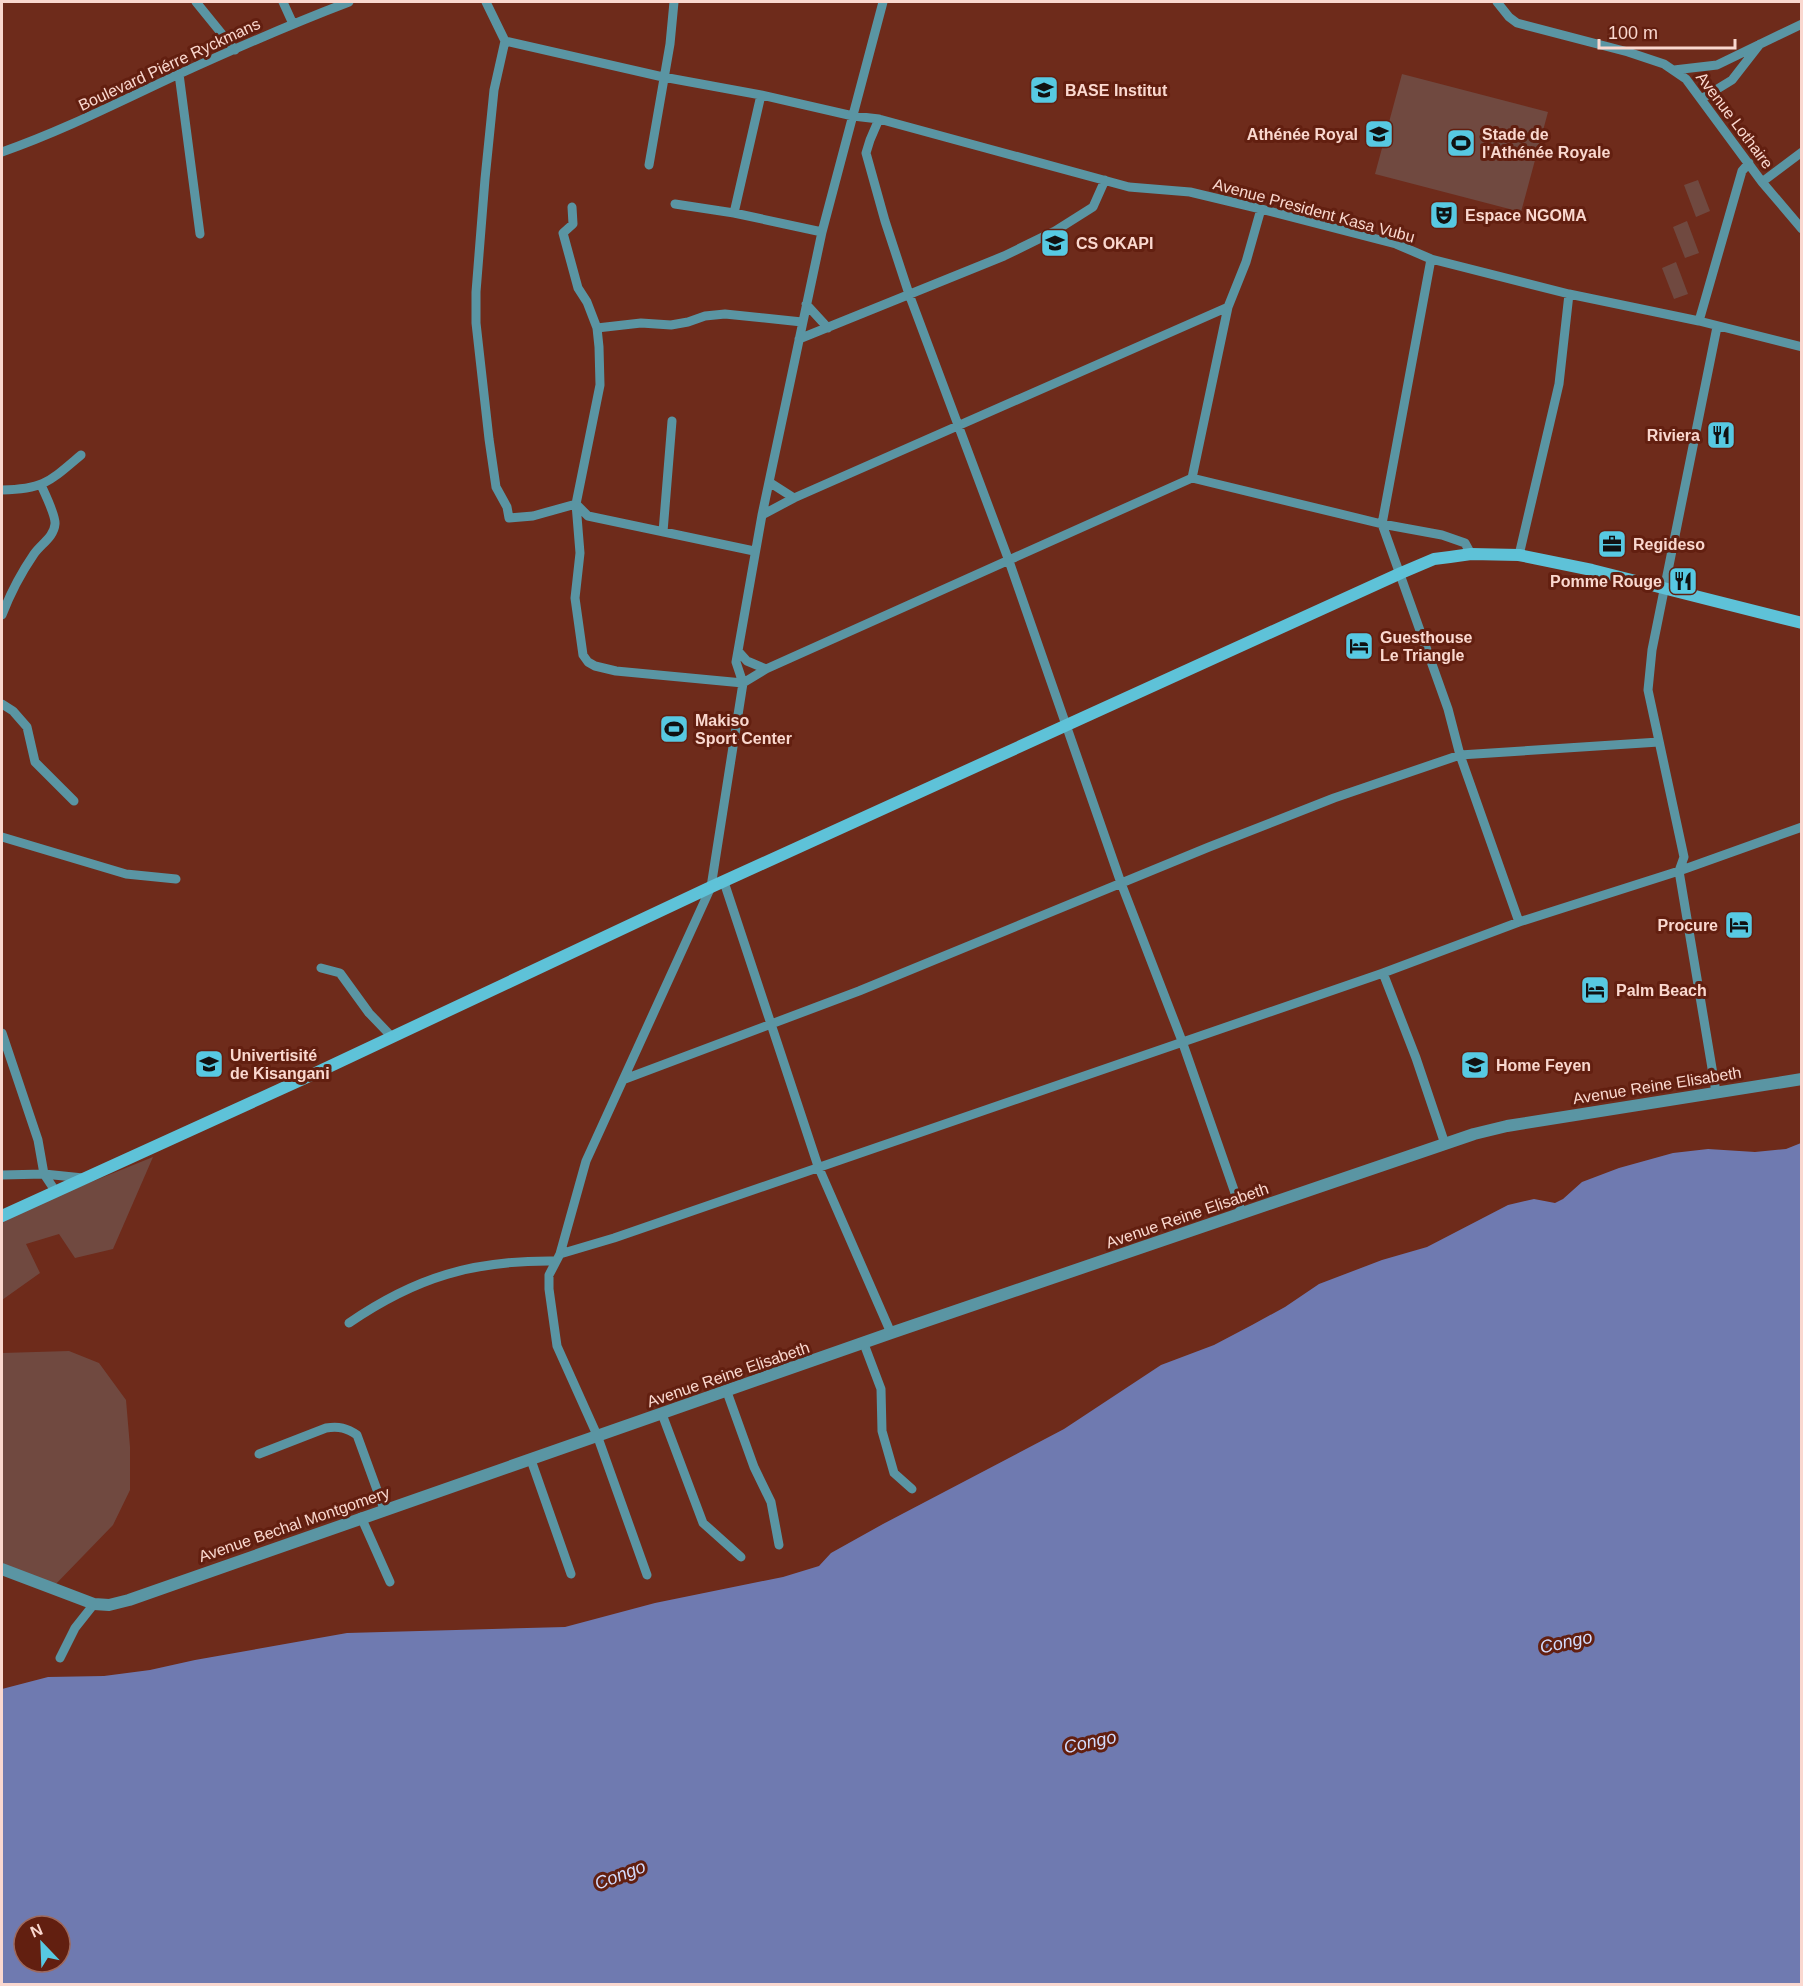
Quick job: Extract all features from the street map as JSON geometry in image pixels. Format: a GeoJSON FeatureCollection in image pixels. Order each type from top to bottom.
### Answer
{"type":"FeatureCollection","features":[{"type":"Feature","properties":{"kind":"main road"},"geometry":{"type":"LineString","coordinates":[[2,1216],[724,882],[1434,560],[1472,554],[1519,555],[1592,570],[1802,623]]}},
{"type":"Feature","properties":{"kind":"street"},"geometry":{"type":"LineString","coordinates":[[196,2],[235,50]]}},
{"type":"Feature","properties":{"kind":"street"},"geometry":{"type":"LineString","coordinates":[[283,2],[293,24]]}},
{"type":"Feature","properties":{"kind":"street","name":"Boulevard Piérre Ryckmans"},"geometry":{"type":"LineString","coordinates":[[2,152],[47,136],[179,74],[349,2]]}},
{"type":"Feature","properties":{"kind":"street"},"geometry":{"type":"LineString","coordinates":[[486,2],[505,41],[492,112],[476,292],[476,322],[496,487],[507,507],[509,518],[533,516],[576,504]]}},
{"type":"Feature","properties":{"kind":"street"},"geometry":{"type":"LineString","coordinates":[[649,165],[674,2]]}},
{"type":"Feature","properties":{"kind":"street"},"geometry":{"type":"LineString","coordinates":[[647,1575],[597,1436],[557,1346],[549,1275],[557,1257],[586,1161],[711,888],[742,682],[736,662],[754,551],[822,232],[883,2]]}},
{"type":"Feature","properties":{"kind":"street","name":"Avenue Lothaire"},"geometry":{"type":"LineString","coordinates":[[1497,2],[1509,17],[1526,26],[1628,52],[1674,70],[1686,79],[1762,182],[1802,229]]}},
{"type":"Feature","properties":{"kind":"street"},"geometry":{"type":"LineString","coordinates":[[1674,70],[1717,65],[1802,24]]}},
{"type":"Feature","properties":{"kind":"street","name":"Avenue President Kasa Vubu"},"geometry":{"type":"LineString","coordinates":[[505,41],[663,77],[761,95],[853,116],[879,119],[1129,186],[1190,192],[1395,244],[1431,259],[1569,294],[1699,321],[1802,347]]}},
{"type":"Feature","properties":{"kind":"street"},"geometry":{"type":"LineString","coordinates":[[1701,99],[1732,80],[1761,43]]}},
{"type":"Feature","properties":{"kind":"street"},"geometry":{"type":"LineString","coordinates":[[179,74],[200,234]]}},
{"type":"Feature","properties":{"kind":"street"},"geometry":{"type":"LineString","coordinates":[[734,213],[761,95]]}},
{"type":"Feature","properties":{"kind":"street"},"geometry":{"type":"LineString","coordinates":[[879,119],[866,153],[909,294],[1009,561],[1121,883],[1182,1041],[1242,1213]]}},
{"type":"Feature","properties":{"kind":"street"},"geometry":{"type":"LineString","coordinates":[[1762,182],[1802,152]]}},
{"type":"Feature","properties":{"kind":"street"},"geometry":{"type":"LineString","coordinates":[[1699,321],[1742,171],[1749,163]]}},
{"type":"Feature","properties":{"kind":"street"},"geometry":{"type":"LineString","coordinates":[[799,339],[1004,256],[1055,231],[1093,207],[1105,180]]}},
{"type":"Feature","properties":{"kind":"street"},"geometry":{"type":"LineString","coordinates":[[675,204],[734,213],[822,232]]}},
{"type":"Feature","properties":{"kind":"street"},"geometry":{"type":"LineString","coordinates":[[572,207],[573,224],[563,233],[578,288],[587,302],[597,328],[600,386],[576,504],[580,553],[575,598],[581,647],[588,662],[595,666],[616,671],[742,682],[766,669],[1192,478],[1382,524],[1442,535],[1465,543],[1472,554]]}},
{"type":"Feature","properties":{"kind":"street"},"geometry":{"type":"LineString","coordinates":[[1192,478],[1228,307],[1246,262],[1261,209]]}},
{"type":"Feature","properties":{"kind":"street"},"geometry":{"type":"LineString","coordinates":[[1431,259],[1382,524],[1448,709],[1460,755],[1519,922]]}},
{"type":"Feature","properties":{"kind":"street"},"geometry":{"type":"LineString","coordinates":[[1519,555],[1559,384],[1569,294]]}},
{"type":"Feature","properties":{"kind":"street"},"geometry":{"type":"LineString","coordinates":[[806,304],[828,328]]}},
{"type":"Feature","properties":{"kind":"street"},"geometry":{"type":"LineString","coordinates":[[762,515],[794,498],[1228,307]]}},
{"type":"Feature","properties":{"kind":"street"},"geometry":{"type":"LineString","coordinates":[[597,328],[641,323],[671,325],[705,316],[725,314],[802,322]]}},
{"type":"Feature","properties":{"kind":"street"},"geometry":{"type":"LineString","coordinates":[[1716,1092],[1679,871],[1684,857],[1648,690],[1652,650],[1666,590],[1717,327]]}},
{"type":"Feature","properties":{"kind":"street"},"geometry":{"type":"LineString","coordinates":[[663,532],[672,421]]}},
{"type":"Feature","properties":{"kind":"street"},"geometry":{"type":"LineString","coordinates":[[2,490],[28,489],[41,485],[53,479],[81,455]]}},
{"type":"Feature","properties":{"kind":"street"},"geometry":{"type":"LineString","coordinates":[[769,482],[794,498]]}},
{"type":"Feature","properties":{"kind":"street"},"geometry":{"type":"LineString","coordinates":[[2,615],[9,595],[35,553],[55,528],[56,521],[41,485]]}},
{"type":"Feature","properties":{"kind":"street"},"geometry":{"type":"LineString","coordinates":[[576,504],[588,516],[754,551]]}},
{"type":"Feature","properties":{"kind":"street"},"geometry":{"type":"LineString","coordinates":[[738,651],[747,661],[766,669]]}},
{"type":"Feature","properties":{"kind":"street"},"geometry":{"type":"LineString","coordinates":[[2,704],[13,711],[27,727],[35,762],[74,801]]}},
{"type":"Feature","properties":{"kind":"street"},"geometry":{"type":"LineString","coordinates":[[625,1079],[859,991],[1334,798],[1460,755],[1659,742]]}},
{"type":"Feature","properties":{"kind":"street"},"geometry":{"type":"LineString","coordinates":[[349,1323],[381,1302],[437,1277],[479,1266],[557,1257],[1383,973],[1519,922],[1679,871],[1802,827]]}},
{"type":"Feature","properties":{"kind":"street"},"geometry":{"type":"LineString","coordinates":[[2,837],[126,874],[176,879]]}},
{"type":"Feature","properties":{"kind":"street"},"geometry":{"type":"LineString","coordinates":[[724,882],[818,1166],[891,1333]]}},
{"type":"Feature","properties":{"kind":"street"},"geometry":{"type":"LineString","coordinates":[[321,968],[340,973],[369,1013],[392,1037]]}},
{"type":"Feature","properties":{"kind":"street"},"geometry":{"type":"LineString","coordinates":[[1383,973],[1416,1058],[1445,1144]]}},
{"type":"Feature","properties":{"kind":"street"},"geometry":{"type":"LineString","coordinates":[[2,1033],[38,1140],[44,1174],[56,1192]]}},
{"type":"Feature","properties":{"kind":"street","name":"Avenue Reine Elisabeth"},"geometry":{"type":"LineString","coordinates":[[597,1436],[1445,1144],[1507,1126],[1802,1079]]}},
{"type":"Feature","properties":{"kind":"street"},"geometry":{"type":"LineString","coordinates":[[2,1175],[44,1174],[86,1178]]}},
{"type":"Feature","properties":{"kind":"street"},"geometry":{"type":"LineString","coordinates":[[864,1344],[881,1389],[882,1431],[894,1473],[912,1489]]}},
{"type":"Feature","properties":{"kind":"street"},"geometry":{"type":"LineString","coordinates":[[727,1392],[754,1467],[771,1502],[779,1545]]}},
{"type":"Feature","properties":{"kind":"street"},"geometry":{"type":"LineString","coordinates":[[662,1414],[703,1523],[741,1557]]}},
{"type":"Feature","properties":{"kind":"street"},"geometry":{"type":"LineString","coordinates":[[259,1454],[326,1428],[348,1428],[357,1435],[384,1509]]}},
{"type":"Feature","properties":{"kind":"street","name":"Avenue Bechal Montgomery"},"geometry":{"type":"LineString","coordinates":[[2,1569],[94,1604],[109,1605],[129,1600],[597,1436]]}},
{"type":"Feature","properties":{"kind":"street"},"geometry":{"type":"LineString","coordinates":[[531,1460],[571,1574]]}},
{"type":"Feature","properties":{"kind":"street"},"geometry":{"type":"LineString","coordinates":[[361,1517],[390,1582]]}},
{"type":"Feature","properties":{"kind":"street"},"geometry":{"type":"LineString","coordinates":[[60,1658],[75,1628],[94,1604]]}},
{"type":"Feature","properties":{"kind":"shaded area","name":"Stade de l'Athénée Royale"},"geometry":{"type":"Polygon","coordinates":[[[1402,74],[1548,112],[1521,212],[1375,174],[1402,74]]]}},
{"type":"Feature","properties":{"kind":"shaded area"},"geometry":{"type":"Polygon","coordinates":[[[1698,180],[1710,211],[1696,217],[1684,185],[1698,180]]]}},
{"type":"Feature","properties":{"kind":"shaded area"},"geometry":{"type":"Polygon","coordinates":[[[1687,221],[1699,253],[1685,258],[1673,227],[1687,221]]]}},
{"type":"Feature","properties":{"kind":"shaded area"},"geometry":{"type":"Polygon","coordinates":[[[1676,262],[1688,294],[1674,299],[1662,268],[1676,262]]]}},
{"type":"Feature","properties":{"kind":"shaded area"},"geometry":{"type":"Polygon","coordinates":[[[153,1157],[113,1249],[75,1258],[59,1234],[26,1244],[40,1273],[2,1300],[2,1218],[153,1157]]]}},
{"type":"Feature","properties":{"kind":"shaded area"},"geometry":{"type":"Polygon","coordinates":[[[69,1351],[99,1363],[126,1400],[130,1447],[130,1490],[113,1525],[52,1588],[2,1565],[2,1353],[69,1351]]]}},
{"type":"Feature","properties":{"kind":"water","name":"Congo"},"geometry":{"type":"Polygon","coordinates":[[[1801,1143],[1801,1984],[2,1984],[2,1689],[48,1677],[104,1676],[150,1670],[347,1633],[565,1627],[655,1603],[783,1577],[819,1566],[831,1553],[1064,1429],[1161,1365],[1214,1345],[1285,1307],[1319,1284],[1382,1260],[1427,1247],[1508,1205],[1534,1199],[1555,1203],[1582,1182],[1619,1168],[1673,1153],[1708,1149],[1755,1152],[1786,1149],[1801,1143]]]}},
{"type":"Feature","properties":{"kind":"place","name":"BASE Institut"},"geometry":{"type":"Point","coordinates":[1044,90]}},
{"type":"Feature","properties":{"kind":"place","name":"Athénée Royal"},"geometry":{"type":"Point","coordinates":[1379,134]}},
{"type":"Feature","properties":{"kind":"place","name":"Stade de l'Athénée Royale"},"geometry":{"type":"Point","coordinates":[1461,143]}},
{"type":"Feature","properties":{"kind":"place","name":"Espace NGOMA"},"geometry":{"type":"Point","coordinates":[1444,215]}},
{"type":"Feature","properties":{"kind":"place","name":"CS OKAPI"},"geometry":{"type":"Point","coordinates":[1055,243]}},
{"type":"Feature","properties":{"kind":"place","name":"Riviera"},"geometry":{"type":"Point","coordinates":[1721,435]}},
{"type":"Feature","properties":{"kind":"place","name":"Regideso"},"geometry":{"type":"Point","coordinates":[1612,544]}},
{"type":"Feature","properties":{"kind":"place","name":"Pomme Rouge"},"geometry":{"type":"Point","coordinates":[1683,581]}},
{"type":"Feature","properties":{"kind":"place","name":"Guesthouse Le Triangle"},"geometry":{"type":"Point","coordinates":[1359,646]}},
{"type":"Feature","properties":{"kind":"place","name":"Makiso Sport Center"},"geometry":{"type":"Point","coordinates":[674,729]}},
{"type":"Feature","properties":{"kind":"place","name":"Procure"},"geometry":{"type":"Point","coordinates":[1739,925]}},
{"type":"Feature","properties":{"kind":"place","name":"Palm Beach"},"geometry":{"type":"Point","coordinates":[1595,990]}},
{"type":"Feature","properties":{"kind":"place","name":"Univertisité de Kisangani"},"geometry":{"type":"Point","coordinates":[209,1064]}},
{"type":"Feature","properties":{"kind":"place","name":"Home Feyen"},"geometry":{"type":"Point","coordinates":[1475,1065]}}]}
